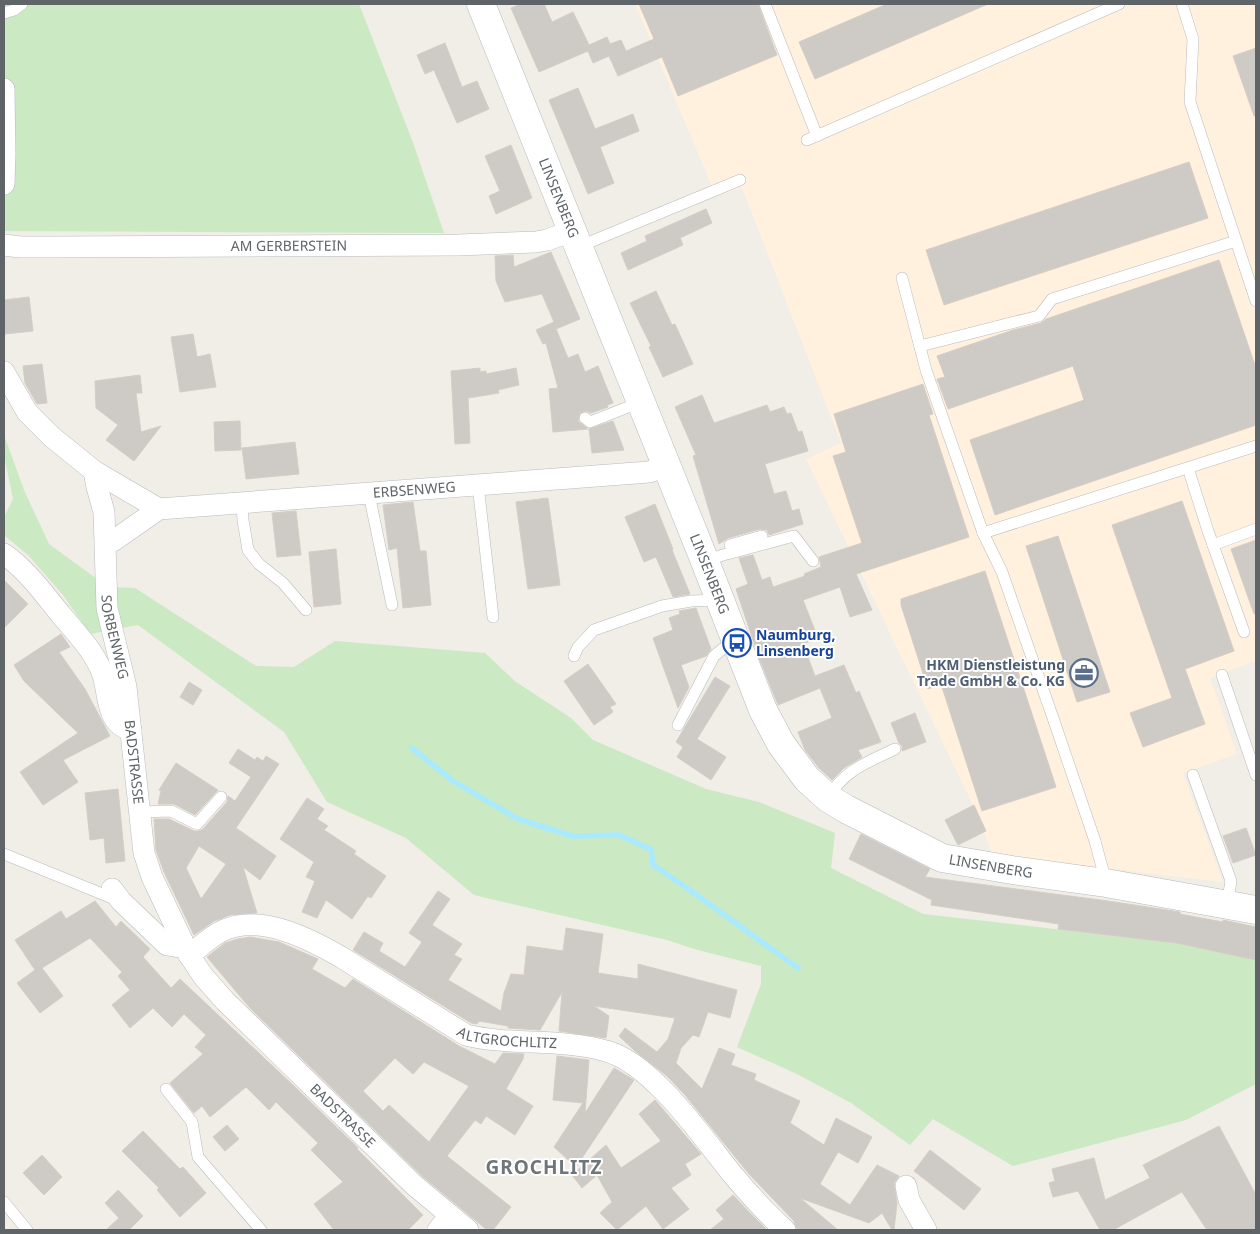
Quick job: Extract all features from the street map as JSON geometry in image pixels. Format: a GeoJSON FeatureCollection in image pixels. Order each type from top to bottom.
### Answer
{"type":"FeatureCollection","features":[{"type":"Feature","properties":{"kind":"main road","name":"LINSENBERG"},"geometry":{"type":"LineString","coordinates":[[481,4],[771,727],[781,744],[808,779],[828,798],[942,858],[1106,883],[1256,910]]}},
{"type":"Feature","properties":{"kind":"street"},"geometry":{"type":"LineString","coordinates":[[4,89],[4,184]]}},
{"type":"Feature","properties":{"kind":"street","name":"AM GERBERSTEIN"},"geometry":{"type":"LineString","coordinates":[[4,245],[55,248],[459,245],[575,239]]}},
{"type":"Feature","properties":{"kind":"street"},"geometry":{"type":"LineString","coordinates":[[4,372],[27,412],[37,423],[94,471],[159,509],[118,538],[113,541],[106,541]]}},
{"type":"Feature","properties":{"kind":"street","name":"ERBSENWEG"},"geometry":{"type":"LineString","coordinates":[[159,509],[649,472],[667,466]]}},
{"type":"Feature","properties":{"kind":"street","name":"SORBENWEG"},"geometry":{"type":"LineString","coordinates":[[94,471],[96,487],[104,512],[107,608],[126,687],[131,730]]}},
{"type":"Feature","properties":{"kind":"street","name":"BADSTRASSE"},"geometry":{"type":"LineString","coordinates":[[4,554],[37,585],[88,646],[103,675],[110,709],[119,724],[131,730],[142,840],[147,864],[188,952],[203,976],[225,1001],[399,1171],[444,1223],[468,1230]]}},
{"type":"Feature","properties":{"kind":"street"},"geometry":{"type":"LineString","coordinates":[[117,895],[167,945],[188,952]]}},
{"type":"Feature","properties":{"kind":"street","name":"ALTGROCHLITZ"},"geometry":{"type":"LineString","coordinates":[[188,952],[227,929],[252,926],[275,928],[327,949],[466,1035],[565,1044],[606,1051],[616,1055],[657,1084],[753,1198],[785,1230]]}},
{"type":"Feature","properties":{"kind":"street"},"geometry":{"type":"LineString","coordinates":[[906,1186],[909,1200],[926,1230]]}},
{"type":"Feature","properties":{"kind":"lane"},"geometry":{"type":"LineString","coordinates":[[4,13],[14,10],[22,4]]}},
{"type":"Feature","properties":{"kind":"lane"},"geometry":{"type":"LineString","coordinates":[[765,4],[812,138],[1096,9],[1119,4]]}},
{"type":"Feature","properties":{"kind":"lane"},"geometry":{"type":"LineString","coordinates":[[1182,4],[1194,39],[1190,102],[1236,241],[1254,287],[1256,301]]}},
{"type":"Feature","properties":{"kind":"lane"},"geometry":{"type":"LineString","coordinates":[[575,239],[740,180]]}},
{"type":"Feature","properties":{"kind":"lane"},"geometry":{"type":"LineString","coordinates":[[920,346],[1039,316],[1052,299],[1236,241]]}},
{"type":"Feature","properties":{"kind":"lane"},"geometry":{"type":"LineString","coordinates":[[902,278],[926,370],[983,533],[1002,572],[1054,718],[1095,841],[1106,883]]}},
{"type":"Feature","properties":{"kind":"lane"},"geometry":{"type":"LineString","coordinates":[[584,418],[590,422],[641,402]]}},
{"type":"Feature","properties":{"kind":"lane"},"geometry":{"type":"LineString","coordinates":[[983,533],[1256,446]]}},
{"type":"Feature","properties":{"kind":"lane"},"geometry":{"type":"LineString","coordinates":[[1188,468],[1244,632]]}},
{"type":"Feature","properties":{"kind":"lane"},"geometry":{"type":"LineString","coordinates":[[478,485],[493,617]]}},
{"type":"Feature","properties":{"kind":"lane"},"geometry":{"type":"LineString","coordinates":[[369,494],[392,605]]}},
{"type":"Feature","properties":{"kind":"lane"},"geometry":{"type":"LineString","coordinates":[[242,503],[248,550],[259,564],[283,583],[306,610]]}},
{"type":"Feature","properties":{"kind":"lane"},"geometry":{"type":"LineString","coordinates":[[1213,545],[1256,529]]}},
{"type":"Feature","properties":{"kind":"lane"},"geometry":{"type":"LineString","coordinates":[[704,558],[762,536]]}},
{"type":"Feature","properties":{"kind":"lane"},"geometry":{"type":"LineString","coordinates":[[704,558],[723,555],[794,536],[813,561]]}},
{"type":"Feature","properties":{"kind":"lane"},"geometry":{"type":"LineString","coordinates":[[574,656],[578,647],[594,630],[618,620],[662,606],[691,601],[720,600]]}},
{"type":"Feature","properties":{"kind":"lane"},"geometry":{"type":"LineString","coordinates":[[678,725],[714,656],[725,647],[737,643]]}},
{"type":"Feature","properties":{"kind":"lane"},"geometry":{"type":"LineString","coordinates":[[1222,675],[1256,775]]}},
{"type":"Feature","properties":{"kind":"lane"},"geometry":{"type":"LineString","coordinates":[[828,798],[833,789],[850,771],[895,749]]}},
{"type":"Feature","properties":{"kind":"lane"},"geometry":{"type":"LineString","coordinates":[[1193,775],[1231,881],[1227,905]]}},
{"type":"Feature","properties":{"kind":"lane"},"geometry":{"type":"LineString","coordinates":[[139,812],[171,811],[197,824],[221,797]]}},
{"type":"Feature","properties":{"kind":"lane"},"geometry":{"type":"LineString","coordinates":[[4,854],[117,895]]}},
{"type":"Feature","properties":{"kind":"lane"},"geometry":{"type":"LineString","coordinates":[[166,1090],[192,1122],[198,1157],[261,1230]]}},
{"type":"Feature","properties":{"kind":"lane"},"geometry":{"type":"LineString","coordinates":[[4,1202],[27,1230]]}},
{"type":"Feature","properties":{"kind":"shaded area"},"geometry":{"type":"Polygon","coordinates":[[[635,4],[1256,4],[1256,661],[1210,678],[1237,754],[1183,773],[1223,882],[993,855],[969,797],[806,459],[841,443],[742,188],[716,196],[635,4]]]}},
{"type":"Feature","properties":{"kind":"green space"},"geometry":{"type":"Polygon","coordinates":[[[4,4],[359,4],[412,140],[444,233],[4,231],[4,4]]]}},
{"type":"Feature","properties":{"kind":"green space"},"geometry":{"type":"Polygon","coordinates":[[[4,435],[24,490],[49,544],[108,587],[135,588],[256,666],[294,667],[335,641],[485,653],[516,682],[571,718],[593,740],[706,789],[759,802],[835,833],[831,868],[923,914],[1177,943],[1256,960],[1256,1084],[1186,1120],[1013,1166],[933,1119],[910,1145],[851,1103],[797,1074],[737,1047],[761,984],[761,966],[667,940],[474,895],[406,838],[327,802],[284,732],[138,625],[90,634],[63,595],[29,556],[4,535],[4,517],[13,499],[4,455],[4,435]]]}},
{"type":"Feature","properties":{"kind":"building"},"geometry":{"type":"Polygon","coordinates":[[[521,4],[544,4],[552,22],[573,12],[589,45],[607,37],[610,44],[621,40],[626,51],[654,39],[639,4],[758,4],[777,55],[678,96],[662,57],[618,76],[609,56],[593,63],[588,51],[539,72],[511,8],[521,4]]]}},
{"type":"Feature","properties":{"kind":"building"},"geometry":{"type":"Polygon","coordinates":[[[887,4],[988,4],[815,79],[799,42],[887,4]]]}},
{"type":"Feature","properties":{"kind":"building"},"geometry":{"type":"Polygon","coordinates":[[[445,43],[462,87],[477,81],[489,109],[457,123],[434,70],[425,74],[417,55],[445,43]]]}},
{"type":"Feature","properties":{"kind":"building"},"geometry":{"type":"Polygon","coordinates":[[[1256,48],[1256,116],[1254,116],[1233,56],[1256,48]]]}},
{"type":"Feature","properties":{"kind":"building"},"geometry":{"type":"Polygon","coordinates":[[[578,88],[595,129],[633,114],[639,131],[600,147],[614,183],[588,194],[549,100],[578,88]]]}},
{"type":"Feature","properties":{"kind":"building"},"geometry":{"type":"Polygon","coordinates":[[[511,145],[532,198],[496,214],[489,196],[500,191],[485,156],[511,145]]]}},
{"type":"Feature","properties":{"kind":"building"},"geometry":{"type":"Polygon","coordinates":[[[1189,162],[1208,218],[944,305],[926,250],[1189,162]]]}},
{"type":"Feature","properties":{"kind":"building"},"geometry":{"type":"Polygon","coordinates":[[[706,209],[712,223],[680,238],[683,245],[628,270],[621,253],[647,241],[645,236],[706,209]]]}},
{"type":"Feature","properties":{"kind":"building"},"geometry":{"type":"Polygon","coordinates":[[[551,252],[580,319],[556,329],[568,358],[578,354],[585,372],[598,366],[613,403],[607,405],[608,407],[591,413],[586,411],[580,413],[578,421],[588,429],[553,432],[549,389],[558,388],[546,343],[543,344],[536,330],[554,322],[542,294],[505,302],[496,281],[495,256],[513,255],[514,267],[551,252]]]}},
{"type":"Feature","properties":{"kind":"building"},"geometry":{"type":"Polygon","coordinates":[[[1219,260],[1256,368],[1256,425],[995,515],[970,440],[1084,400],[1073,366],[948,409],[937,379],[945,377],[937,356],[1013,330],[1041,323],[1046,319],[1219,260]]]}},
{"type":"Feature","properties":{"kind":"building"},"geometry":{"type":"Polygon","coordinates":[[[656,291],[672,325],[675,324],[693,364],[663,377],[649,347],[651,346],[630,303],[656,291]]]}},
{"type":"Feature","properties":{"kind":"building"},"geometry":{"type":"Polygon","coordinates":[[[29,297],[33,331],[5,334],[4,300],[29,297]]]}},
{"type":"Feature","properties":{"kind":"building"},"geometry":{"type":"Polygon","coordinates":[[[193,334],[197,357],[210,354],[216,387],[180,392],[171,337],[193,334]]]}},
{"type":"Feature","properties":{"kind":"building"},"geometry":{"type":"Polygon","coordinates":[[[42,364],[47,403],[37,404],[25,383],[23,366],[42,364]]]}},
{"type":"Feature","properties":{"kind":"building"},"geometry":{"type":"Polygon","coordinates":[[[480,368],[480,372],[486,371],[486,374],[516,368],[519,385],[498,390],[499,393],[468,398],[470,443],[455,444],[451,371],[480,368]]]}},
{"type":"Feature","properties":{"kind":"building"},"geometry":{"type":"Polygon","coordinates":[[[140,375],[142,393],[136,393],[141,432],[161,426],[134,461],[106,440],[118,425],[96,408],[95,381],[140,375]]]}},
{"type":"Feature","properties":{"kind":"building"},"geometry":{"type":"Polygon","coordinates":[[[923,384],[933,414],[929,415],[969,537],[856,574],[872,610],[850,617],[840,587],[803,600],[818,638],[803,644],[815,676],[844,665],[856,693],[859,691],[881,742],[858,750],[862,757],[844,768],[832,780],[819,768],[805,750],[798,732],[832,718],[820,688],[778,705],[759,658],[736,589],[748,584],[739,558],[753,555],[762,580],[770,577],[773,587],[805,576],[804,574],[821,567],[819,557],[862,543],[833,456],[846,452],[834,414],[923,384]]]}},
{"type":"Feature","properties":{"kind":"building"},"geometry":{"type":"Polygon","coordinates":[[[702,395],[714,423],[767,405],[770,412],[784,407],[787,414],[791,413],[798,432],[802,431],[808,451],[765,464],[774,494],[786,491],[792,511],[799,509],[803,524],[769,535],[767,530],[760,529],[728,538],[719,544],[693,456],[696,455],[675,407],[702,395]]]}},
{"type":"Feature","properties":{"kind":"building"},"geometry":{"type":"Polygon","coordinates":[[[240,421],[241,450],[215,451],[214,422],[240,421]]]}},
{"type":"Feature","properties":{"kind":"building"},"geometry":{"type":"Polygon","coordinates":[[[613,421],[624,450],[592,453],[589,429],[613,421]]]}},
{"type":"Feature","properties":{"kind":"building"},"geometry":{"type":"Polygon","coordinates":[[[295,442],[299,474],[246,479],[242,448],[295,442]]]}},
{"type":"Feature","properties":{"kind":"building"},"geometry":{"type":"Polygon","coordinates":[[[548,498],[560,585],[528,589],[516,502],[548,498]]]}},
{"type":"Feature","properties":{"kind":"building"},"geometry":{"type":"Polygon","coordinates":[[[1182,501],[1234,651],[1185,669],[1205,724],[1143,747],[1130,713],[1172,698],[1112,525],[1182,501]]]}},
{"type":"Feature","properties":{"kind":"building"},"geometry":{"type":"Polygon","coordinates":[[[413,502],[420,551],[426,551],[431,605],[403,608],[397,548],[389,550],[383,505],[413,502]]]}},
{"type":"Feature","properties":{"kind":"building"},"geometry":{"type":"Polygon","coordinates":[[[655,504],[690,594],[673,597],[656,557],[644,562],[625,517],[655,504]]]}},
{"type":"Feature","properties":{"kind":"building"},"geometry":{"type":"Polygon","coordinates":[[[296,511],[301,555],[277,557],[272,513],[296,511]]]}},
{"type":"Feature","properties":{"kind":"building"},"geometry":{"type":"Polygon","coordinates":[[[1058,536],[1110,692],[1077,702],[1026,546],[1058,536]]]}},
{"type":"Feature","properties":{"kind":"building"},"geometry":{"type":"Polygon","coordinates":[[[1256,540],[1256,613],[1254,614],[1231,549],[1256,540]]]}},
{"type":"Feature","properties":{"kind":"building"},"geometry":{"type":"Polygon","coordinates":[[[336,549],[341,604],[314,607],[309,552],[336,549]]]}},
{"type":"Feature","properties":{"kind":"building"},"geometry":{"type":"Polygon","coordinates":[[[985,571],[1056,787],[982,811],[941,684],[928,689],[901,605],[901,599],[985,571]]]}},
{"type":"Feature","properties":{"kind":"building"},"geometry":{"type":"Polygon","coordinates":[[[4,580],[28,604],[4,628],[4,580]]]}},
{"type":"Feature","properties":{"kind":"building"},"geometry":{"type":"Polygon","coordinates":[[[696,608],[711,649],[706,656],[681,665],[689,687],[678,708],[653,638],[673,630],[669,618],[680,614],[679,611],[696,608]]]}},
{"type":"Feature","properties":{"kind":"building"},"geometry":{"type":"Polygon","coordinates":[[[61,634],[70,647],[59,652],[85,689],[110,736],[63,760],[78,782],[43,805],[20,772],[78,733],[24,681],[14,665],[61,634]]]}},
{"type":"Feature","properties":{"kind":"building"},"geometry":{"type":"Polygon","coordinates":[[[588,664],[616,704],[610,707],[613,712],[594,725],[564,681],[588,664]]]}},
{"type":"Feature","properties":{"kind":"building"},"geometry":{"type":"Polygon","coordinates":[[[715,677],[730,686],[697,739],[726,757],[711,780],[677,757],[683,747],[676,742],[715,677]]]}},
{"type":"Feature","properties":{"kind":"building"},"geometry":{"type":"Polygon","coordinates":[[[189,682],[202,690],[193,705],[180,697],[189,682]]]}},
{"type":"Feature","properties":{"kind":"building"},"geometry":{"type":"Polygon","coordinates":[[[915,713],[926,742],[902,751],[902,746],[891,723],[915,713]]]}},
{"type":"Feature","properties":{"kind":"building"},"geometry":{"type":"Polygon","coordinates":[[[238,749],[255,760],[257,757],[263,761],[266,756],[279,764],[236,828],[276,856],[260,880],[243,867],[257,913],[230,915],[214,921],[194,935],[164,872],[156,850],[154,819],[169,819],[194,831],[203,829],[227,802],[228,796],[235,801],[251,777],[229,763],[238,749]],[[199,846],[186,868],[201,899],[226,864],[199,846]]]}},
{"type":"Feature","properties":{"kind":"building"},"geometry":{"type":"Polygon","coordinates":[[[176,763],[218,790],[195,815],[174,804],[158,804],[161,791],[159,790],[176,763]]]}},
{"type":"Feature","properties":{"kind":"building"},"geometry":{"type":"Polygon","coordinates":[[[118,789],[125,861],[106,863],[104,838],[90,840],[85,793],[118,789]]]}},
{"type":"Feature","properties":{"kind":"building"},"geometry":{"type":"Polygon","coordinates":[[[307,798],[324,809],[317,819],[328,826],[324,830],[356,851],[354,854],[386,876],[371,898],[368,896],[352,919],[326,900],[317,918],[302,912],[315,881],[306,877],[314,862],[280,839],[307,798]]]}},
{"type":"Feature","properties":{"kind":"building"},"geometry":{"type":"Polygon","coordinates":[[[974,805],[986,831],[958,845],[945,820],[974,805]]]}},
{"type":"Feature","properties":{"kind":"building"},"geometry":{"type":"Polygon","coordinates":[[[1246,828],[1256,855],[1233,863],[1223,836],[1246,828]]]}},
{"type":"Feature","properties":{"kind":"building"},"geometry":{"type":"Polygon","coordinates":[[[861,834],[930,869],[925,877],[1108,901],[1180,912],[1180,914],[1256,927],[1256,960],[1177,943],[1058,929],[1059,924],[931,905],[932,900],[849,859],[861,834]]]}},
{"type":"Feature","properties":{"kind":"building"},"geometry":{"type":"Polygon","coordinates":[[[438,891],[450,899],[432,925],[462,944],[454,955],[462,959],[448,980],[501,1011],[504,993],[511,974],[524,975],[527,946],[563,951],[566,928],[603,934],[598,973],[638,979],[638,964],[737,990],[730,1018],[708,1012],[699,1037],[693,1035],[681,1048],[676,1063],[702,1089],[719,1048],[735,1054],[731,1065],[756,1074],[754,1080],[800,1101],[790,1123],[824,1145],[836,1118],[872,1137],[858,1163],[838,1152],[820,1184],[850,1205],[877,1165],[899,1176],[894,1183],[897,1203],[894,1230],[892,1230],[882,1213],[869,1223],[800,1198],[838,1230],[797,1230],[794,1221],[749,1174],[685,1095],[667,1076],[619,1036],[625,1028],[657,1052],[668,1039],[675,1018],[594,1006],[609,1016],[606,1038],[559,1031],[562,992],[540,1030],[508,1028],[508,1026],[479,1021],[477,1024],[471,1023],[353,950],[364,932],[383,943],[379,951],[405,967],[422,942],[409,933],[438,891]]]}},
{"type":"Feature","properties":{"kind":"building"},"geometry":{"type":"Polygon","coordinates":[[[95,901],[116,927],[121,921],[150,949],[143,957],[171,988],[180,979],[358,1148],[423,1215],[408,1230],[334,1230],[314,1204],[343,1182],[311,1150],[318,1143],[276,1102],[269,1110],[246,1087],[210,1117],[202,1106],[194,1113],[170,1083],[203,1054],[195,1047],[206,1035],[184,1014],[172,1027],[153,1008],[130,1028],[112,1005],[130,990],[118,976],[122,972],[90,938],[42,968],[63,996],[40,1013],[17,983],[35,970],[15,940],[61,911],[66,919],[95,901]]]}},
{"type":"Feature","properties":{"kind":"building"},"geometry":{"type":"Polygon","coordinates":[[[250,937],[279,942],[318,959],[312,969],[345,988],[353,979],[459,1046],[495,1064],[503,1053],[524,1054],[506,1089],[533,1106],[515,1135],[486,1116],[481,1124],[475,1120],[447,1156],[511,1207],[493,1230],[487,1230],[422,1176],[250,1008],[207,957],[225,943],[250,937]],[[395,1058],[363,1091],[383,1111],[389,1105],[429,1142],[469,1086],[424,1062],[413,1074],[395,1058]]]}},
{"type":"Feature","properties":{"kind":"building"},"geometry":{"type":"Polygon","coordinates":[[[557,1056],[589,1060],[585,1113],[614,1068],[634,1080],[576,1167],[554,1147],[583,1103],[553,1100],[557,1056]]]}},
{"type":"Feature","properties":{"kind":"building"},"geometry":{"type":"Polygon","coordinates":[[[655,1100],[701,1154],[685,1164],[691,1175],[671,1188],[689,1209],[663,1229],[646,1206],[617,1230],[600,1213],[612,1202],[597,1175],[582,1188],[572,1175],[606,1145],[621,1168],[661,1141],[639,1114],[655,1100]]]}},
{"type":"Feature","properties":{"kind":"building"},"geometry":{"type":"Polygon","coordinates":[[[227,1125],[239,1139],[225,1151],[213,1137],[227,1125]]]}},
{"type":"Feature","properties":{"kind":"building"},"geometry":{"type":"Polygon","coordinates":[[[1219,1126],[1256,1195],[1256,1230],[1207,1230],[1182,1192],[1113,1230],[1100,1230],[1078,1191],[1053,1197],[1049,1183],[1055,1181],[1052,1169],[1094,1158],[1105,1200],[1150,1178],[1143,1165],[1219,1126]]]}},
{"type":"Feature","properties":{"kind":"building"},"geometry":{"type":"Polygon","coordinates":[[[143,1131],[180,1169],[183,1167],[206,1193],[180,1217],[157,1190],[159,1188],[122,1151],[143,1131]]]}},
{"type":"Feature","properties":{"kind":"building"},"geometry":{"type":"Polygon","coordinates":[[[930,1150],[981,1189],[964,1210],[914,1171],[930,1150]]]}},
{"type":"Feature","properties":{"kind":"building"},"geometry":{"type":"Polygon","coordinates":[[[42,1155],[62,1177],[44,1195],[23,1173],[42,1155]]]}},
{"type":"Feature","properties":{"kind":"building"},"geometry":{"type":"Polygon","coordinates":[[[118,1190],[143,1216],[129,1230],[106,1230],[119,1218],[105,1203],[118,1190]]]}},
{"type":"Feature","properties":{"kind":"building"},"geometry":{"type":"Polygon","coordinates":[[[733,1195],[767,1230],[710,1230],[724,1219],[716,1210],[733,1195]]]}},
{"type":"Feature","properties":{"kind":"waterway"},"geometry":{"type":"LineString","coordinates":[[412,748],[453,781],[518,819],[573,836],[619,835],[651,849],[653,865],[798,968]]}},
{"type":"Feature","properties":{"kind":"place","name":"Naumburg, Linsenberg"},"geometry":{"type":"Point","coordinates":[737,643]}},
{"type":"Feature","properties":{"kind":"place","name":"HKM Dienstleistung Trade GmbH & Co. KG"},"geometry":{"type":"Point","coordinates":[1084,673]}},
{"type":"Feature","properties":{"kind":"district","name":"GROCHLITZ"},"geometry":{"type":"Point","coordinates":[544,1167]}}]}
